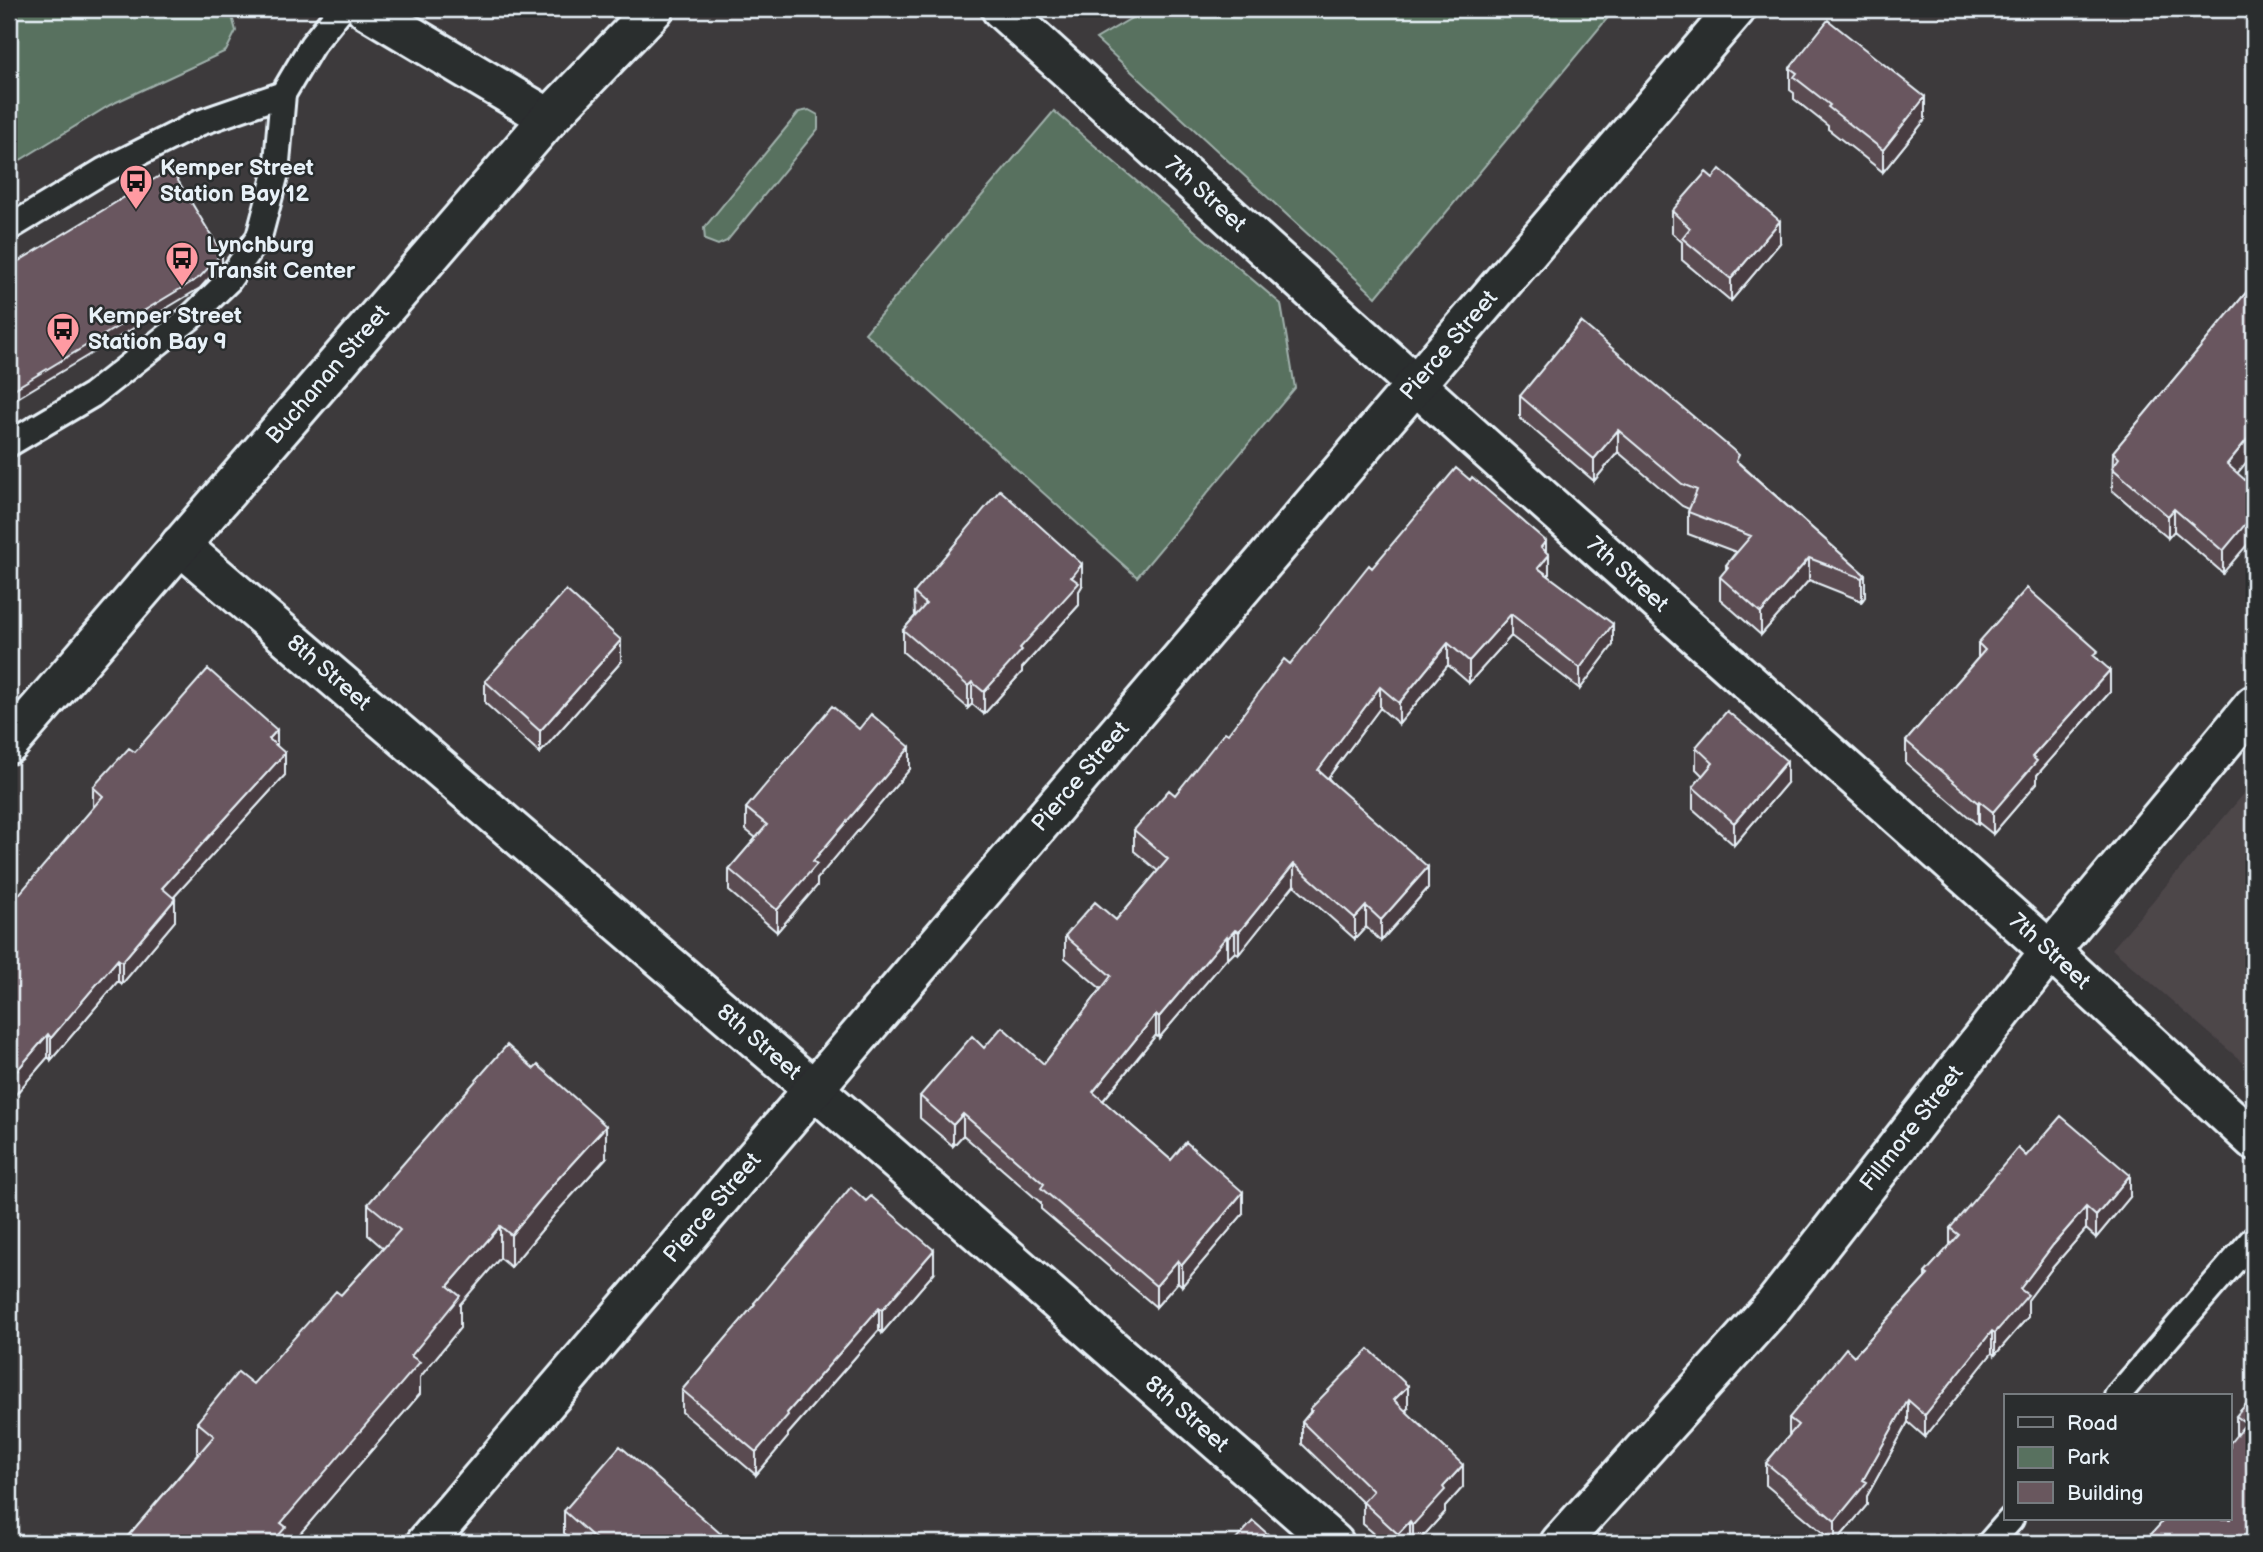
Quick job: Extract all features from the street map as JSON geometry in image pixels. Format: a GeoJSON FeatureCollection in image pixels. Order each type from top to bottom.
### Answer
{"type":"FeatureCollection","features":[{"type":"Feature","properties":{"kind":"street"},"geometry":{"type":"LineString","coordinates":[[366,9],[549,118]]}},
{"type":"Feature","properties":{"kind":"street","name":"Buchanan Street"},"geometry":{"type":"LineString","coordinates":[[9,744],[549,118],[654,9]]}},
{"type":"Feature","properties":{"kind":"street","name":"7th Street"},"geometry":{"type":"LineString","coordinates":[[1001,9],[2050,951],[2254,1140]]}},
{"type":"Feature","properties":{"kind":"street","name":"Pierce Street"},"geometry":{"type":"LineString","coordinates":[[426,1543],[1735,9]]}},
{"type":"Feature","properties":{"kind":"street","name":"8th Street"},"geometry":{"type":"LineString","coordinates":[[180,545],[814,1089],[1334,1543]]}},
{"type":"Feature","properties":{"kind":"street","name":"Fillmore Street"},"geometry":{"type":"LineString","coordinates":[[1560,1543],[1773,1306],[2050,951],[2254,705]]}},
{"type":"Feature","properties":{"kind":"lane"},"geometry":{"type":"LineString","coordinates":[[9,444],[92,395],[191,318],[229,281],[259,237],[276,173],[283,94],[312,45],[341,9]]}},
{"type":"Feature","properties":{"kind":"lane"},"geometry":{"type":"LineString","coordinates":[[9,228],[103,171],[199,123],[283,94]]}},
{"type":"Feature","properties":{"kind":"lane"},"geometry":{"type":"LineString","coordinates":[[2119,1394],[2254,1238]]}},
{"type":"Feature","properties":{"kind":"lane"},"geometry":{"type":"LineString","coordinates":[[1990,1543],[2010,1520]]}},
{"type":"Feature","properties":{"kind":"shaded area"},"geometry":{"type":"Polygon","coordinates":[[[2254,782],[2254,1072],[2112,949],[2254,782]]]}},
{"type":"Feature","properties":{"kind":"green space"},"geometry":{"type":"Polygon","coordinates":[[[9,9],[230,9],[236,31],[226,51],[110,105],[9,167],[9,9]]]}},
{"type":"Feature","properties":{"kind":"green space"},"geometry":{"type":"Polygon","coordinates":[[[1147,9],[1615,9],[1376,297],[1096,39],[1147,9]]]}},
{"type":"Feature","properties":{"kind":"green space"},"geometry":{"type":"Polygon","coordinates":[[[809,110],[818,115],[818,129],[727,241],[718,245],[705,240],[704,228],[799,112],[809,110]]]}},
{"type":"Feature","properties":{"kind":"green space"},"geometry":{"type":"Polygon","coordinates":[[[1054,111],[1281,304],[1295,388],[1137,577],[865,333],[1054,111]]]}},
{"type":"Feature","properties":{"kind":"building"},"geometry":{"type":"Polygon","coordinates":[[[1828,20],[1925,97],[1883,150],[1828,107],[1830,105],[1794,77],[1797,73],[1790,68],[1828,20]]]}},
{"type":"Feature","properties":{"kind":"building"},"geometry":{"type":"Polygon","coordinates":[[[171,169],[222,253],[200,277],[9,392],[9,267],[171,169]]]}},
{"type":"Feature","properties":{"kind":"building"},"geometry":{"type":"Polygon","coordinates":[[[1720,169],[1780,221],[1731,279],[1682,238],[1690,228],[1672,211],[1706,172],[1713,178],[1720,169]]]}},
{"type":"Feature","properties":{"kind":"building"},"geometry":{"type":"Polygon","coordinates":[[[2254,283],[2254,431],[2227,464],[2254,488],[2254,514],[2223,551],[2174,509],[2168,516],[2112,468],[2119,458],[2113,452],[2254,283]]]}},
{"type":"Feature","properties":{"kind":"building"},"geometry":{"type":"Polygon","coordinates":[[[1581,322],[1739,455],[1736,461],[1865,575],[1862,578],[1809,558],[1761,613],[1720,577],[1728,567],[1726,565],[1751,536],[1688,512],[1697,490],[1682,484],[1618,430],[1594,459],[1520,396],[1581,322]]]}},
{"type":"Feature","properties":{"kind":"building"},"geometry":{"type":"Polygon","coordinates":[[[1456,468],[1470,480],[1472,477],[1546,541],[1541,547],[1549,555],[1538,568],[1613,624],[1580,668],[1511,614],[1469,661],[1448,643],[1399,703],[1380,687],[1318,770],[1428,867],[1381,920],[1366,906],[1355,918],[1294,864],[1239,932],[1235,930],[1228,938],[1227,936],[1159,1017],[1156,1014],[1093,1092],[1171,1160],[1186,1142],[1243,1192],[1182,1265],[1178,1260],[1156,1286],[1041,1188],[1044,1184],[963,1114],[953,1125],[920,1096],[972,1036],[984,1048],[1002,1027],[1044,1064],[1111,976],[1065,936],[1095,902],[1116,920],[1168,859],[1134,830],[1169,790],[1175,795],[1225,732],[1228,734],[1284,659],[1290,664],[1369,565],[1372,568],[1456,468]]]}},
{"type":"Feature","properties":{"kind":"building"},"geometry":{"type":"Polygon","coordinates":[[[1000,490],[1082,564],[1071,577],[1079,583],[984,692],[972,682],[968,686],[903,630],[926,604],[914,593],[1000,490]]]}},
{"type":"Feature","properties":{"kind":"building"},"geometry":{"type":"Polygon","coordinates":[[[2027,588],[2098,651],[2093,655],[2110,670],[2032,757],[2037,761],[1993,812],[1979,801],[1978,803],[1906,741],[1985,650],[1978,643],[2027,588]]]}},
{"type":"Feature","properties":{"kind":"building"},"geometry":{"type":"Polygon","coordinates":[[[566,590],[621,640],[540,731],[485,681],[566,590]]]}},
{"type":"Feature","properties":{"kind":"building"},"geometry":{"type":"Polygon","coordinates":[[[208,669],[277,730],[269,739],[285,753],[162,888],[175,899],[122,962],[118,959],[51,1038],[48,1034],[9,1080],[9,906],[103,796],[93,787],[129,748],[135,752],[208,669]]]}},
{"type":"Feature","properties":{"kind":"building"},"geometry":{"type":"Polygon","coordinates":[[[832,706],[859,729],[871,714],[910,747],[813,861],[817,864],[777,910],[729,869],[767,825],[746,808],[832,706]]]}},
{"type":"Feature","properties":{"kind":"building"},"geometry":{"type":"Polygon","coordinates":[[[1727,711],[1787,761],[1734,823],[1693,787],[1713,763],[1696,747],[1727,711]]]}},
{"type":"Feature","properties":{"kind":"building"},"geometry":{"type":"Polygon","coordinates":[[[507,1045],[534,1069],[538,1065],[606,1126],[511,1235],[500,1226],[448,1286],[460,1296],[411,1356],[420,1362],[281,1523],[286,1527],[272,1543],[122,1543],[214,1436],[197,1422],[238,1372],[253,1384],[336,1291],[341,1295],[400,1230],[368,1204],[507,1045]]]}},
{"type":"Feature","properties":{"kind":"building"},"geometry":{"type":"Polygon","coordinates":[[[2061,1116],[2130,1175],[2096,1216],[2086,1207],[2053,1245],[2020,1289],[2028,1295],[1995,1333],[1992,1331],[1925,1415],[1908,1400],[1863,1480],[1867,1482],[1835,1521],[1766,1463],[1798,1425],[1789,1418],[1846,1348],[1854,1356],[1928,1275],[1925,1273],[1959,1235],[1950,1228],[2018,1148],[2026,1156],[2061,1116]]]}},
{"type":"Feature","properties":{"kind":"building"},"geometry":{"type":"Polygon","coordinates":[[[851,1187],[866,1201],[871,1196],[934,1250],[882,1310],[879,1308],[756,1452],[682,1390],[851,1187]]]}},
{"type":"Feature","properties":{"kind":"building"},"geometry":{"type":"Polygon","coordinates":[[[1369,1349],[1408,1386],[1394,1400],[1463,1465],[1443,1487],[1445,1490],[1413,1525],[1410,1521],[1398,1534],[1363,1502],[1373,1491],[1302,1422],[1312,1411],[1310,1409],[1369,1349]]]}},
{"type":"Feature","properties":{"kind":"building"},"geometry":{"type":"Polygon","coordinates":[[[2254,1395],[2254,1543],[2143,1543],[2164,1520],[2232,1520],[2232,1440],[2246,1423],[2236,1416],[2254,1395]]]}},
{"type":"Feature","properties":{"kind":"building"},"geometry":{"type":"Polygon","coordinates":[[[620,1446],[721,1534],[713,1543],[594,1543],[597,1540],[564,1511],[620,1446]]]}},
{"type":"Feature","properties":{"kind":"building"},"geometry":{"type":"Polygon","coordinates":[[[1253,1521],[1278,1543],[1233,1543],[1253,1521]]]}},
{"type":"Feature","properties":{"kind":"place","name":"Kemper Street Station Bay 12"},"geometry":{"type":"Point","coordinates":[136,211]}},
{"type":"Feature","properties":{"kind":"place","name":"Lynchburg Transit Center"},"geometry":{"type":"Point","coordinates":[182,288]}},
{"type":"Feature","properties":{"kind":"place","name":"Kemper Street Station Bay 9"},"geometry":{"type":"Point","coordinates":[63,359]}}]}
